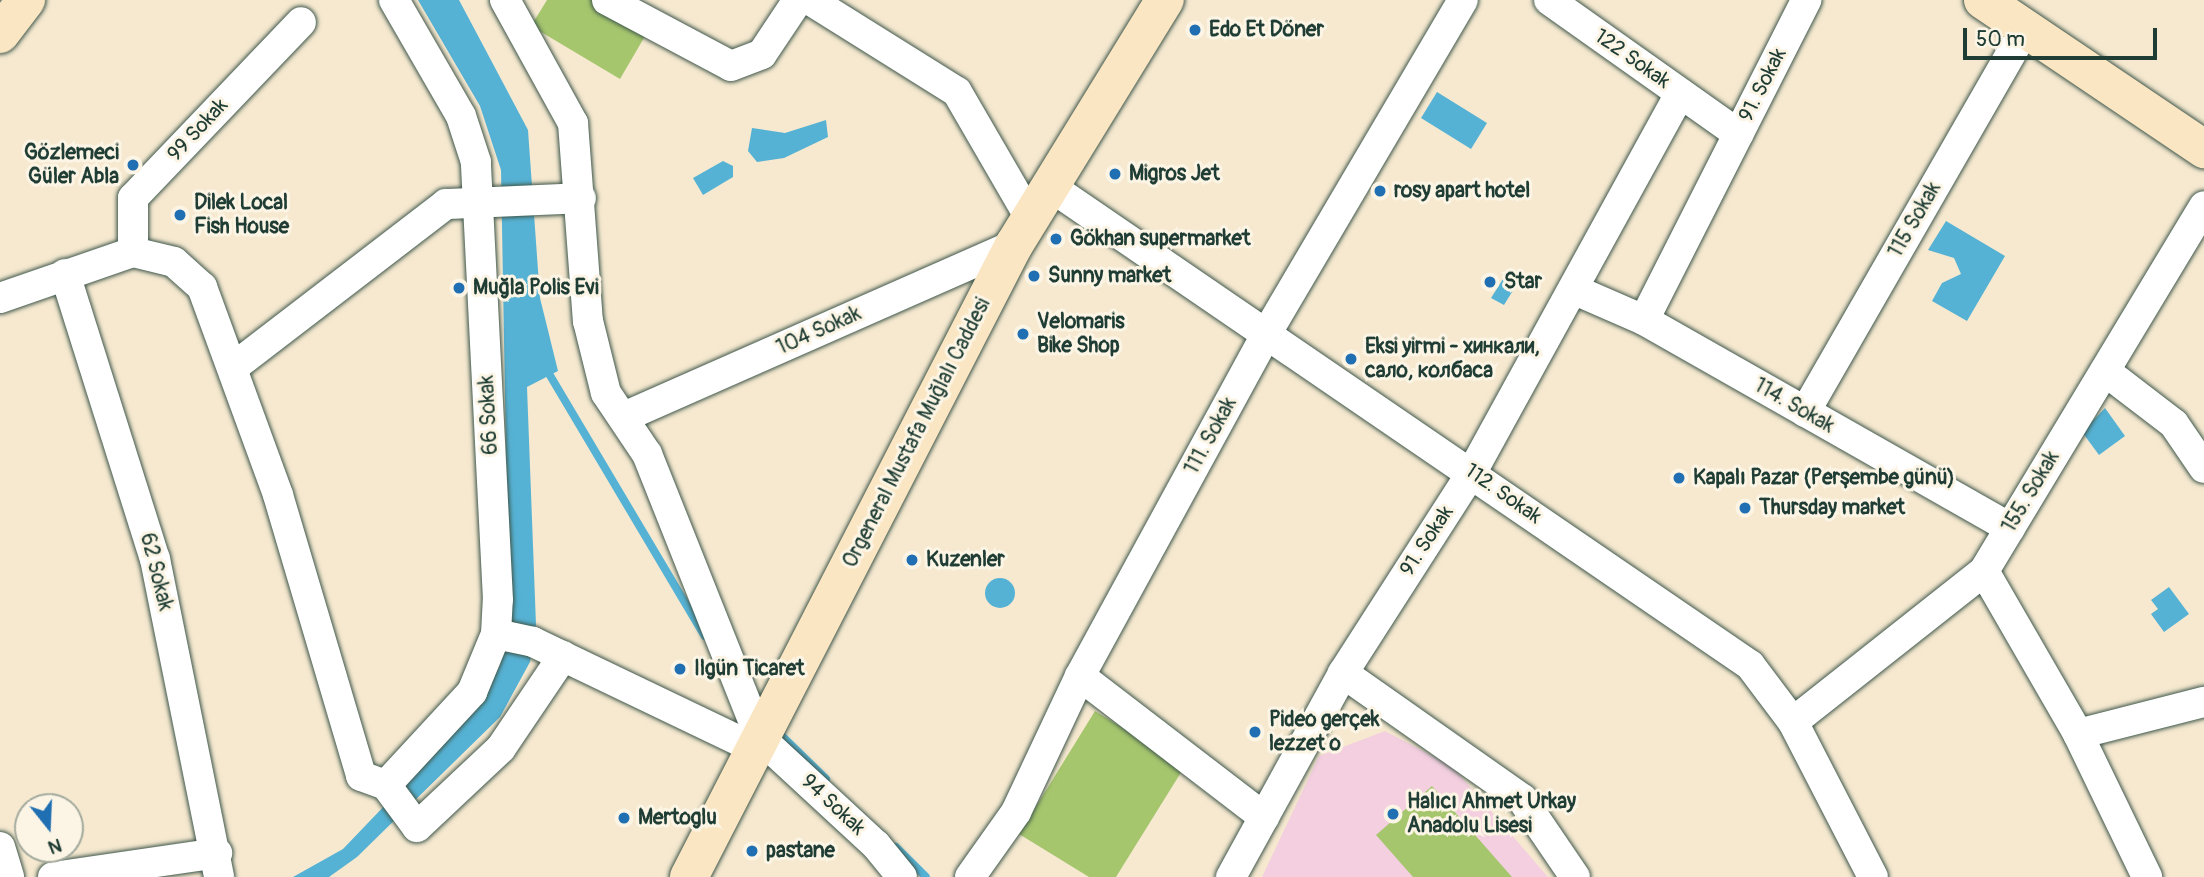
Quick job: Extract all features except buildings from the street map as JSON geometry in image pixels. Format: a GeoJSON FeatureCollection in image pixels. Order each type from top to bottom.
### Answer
{"type":"FeatureCollection","features":[{"type":"Feature","properties":{"kind":"street"},"geometry":{"type":"LineString","coordinates":[[0,34],[26,0]]}},
{"type":"Feature","properties":{"kind":"street","name":"66 Sokak"},"geometry":{"type":"LineString","coordinates":[[386,792],[472,692],[512,637],[487,200],[466,128],[394,0]]}},
{"type":"Feature","properties":{"kind":"street"},"geometry":{"type":"LineString","coordinates":[[505,0],[573,123],[596,363],[647,454],[756,742]]}},
{"type":"Feature","properties":{"kind":"street"},"geometry":{"type":"LineString","coordinates":[[607,0],[715,62],[748,64],[762,54],[797,0]]}},
{"type":"Feature","properties":{"kind":"street"},"geometry":{"type":"LineString","coordinates":[[810,0],[957,92],[1022,232]]}},
{"type":"Feature","properties":{"kind":"street","name":"Orgeneral Mustafa Muğlalı Caddesi"},"geometry":{"type":"LineString","coordinates":[[689,877],[756,742],[1022,232],[1165,0]]}},
{"type":"Feature","properties":{"kind":"street","name":"111. Sokak"},"geometry":{"type":"LineString","coordinates":[[970,877],[1016,812],[1080,676],[1268,331],[1463,0]]}},
{"type":"Feature","properties":{"kind":"street","name":"122 Sokak"},"geometry":{"type":"LineString","coordinates":[[1549,0],[1738,134]]}},
{"type":"Feature","properties":{"kind":"street","name":"91. Sokak"},"geometry":{"type":"LineString","coordinates":[[1644,320],[1806,0]]}},
{"type":"Feature","properties":{"kind":"street"},"geometry":{"type":"LineString","coordinates":[[1983,0],[2204,149]]}},
{"type":"Feature","properties":{"kind":"street","name":"99 Sokak"},"geometry":{"type":"LineString","coordinates":[[133,252],[134,198],[301,22]]}},
{"type":"Feature","properties":{"kind":"street","name":"115 Sokak"},"geometry":{"type":"LineString","coordinates":[[1805,412],[2025,29]]}},
{"type":"Feature","properties":{"kind":"street","name":"91. Sokak"},"geometry":{"type":"LineString","coordinates":[[1231,877],[1343,673],[1472,472],[1575,290],[1680,93]]}},
{"type":"Feature","properties":{"kind":"street","name":"112. Sokak"},"geometry":{"type":"LineString","coordinates":[[1051,187],[1268,331],[1750,664],[1793,722],[1872,877]]}},
{"type":"Feature","properties":{"kind":"street"},"geometry":{"type":"LineString","coordinates":[[235,366],[429,212],[487,200],[581,198]]}},
{"type":"Feature","properties":{"kind":"street","name":"155. Sokak"},"geometry":{"type":"LineString","coordinates":[[1793,722],[1984,571],[2204,206]]}},
{"type":"Feature","properties":{"kind":"street","name":"104 Sokak"},"geometry":{"type":"LineString","coordinates":[[624,417],[1022,232]]}},
{"type":"Feature","properties":{"kind":"street"},"geometry":{"type":"LineString","coordinates":[[0,298],[133,252],[189,272],[235,366],[386,792],[417,827],[501,748],[563,656]]}},
{"type":"Feature","properties":{"kind":"street","name":"62 Sokak"},"geometry":{"type":"LineString","coordinates":[[65,274],[155,559],[218,865]]}},
{"type":"Feature","properties":{"kind":"street","name":"114. Sokak"},"geometry":{"type":"LineString","coordinates":[[1575,290],[1644,320],[2010,528]]}},
{"type":"Feature","properties":{"kind":"street"},"geometry":{"type":"LineString","coordinates":[[2105,371],[2174,424],[2204,468]]}},
{"type":"Feature","properties":{"kind":"street"},"geometry":{"type":"LineString","coordinates":[[1984,571],[2078,734],[2147,877]]}},
{"type":"Feature","properties":{"kind":"street"},"geometry":{"type":"LineString","coordinates":[[512,637],[563,656],[756,742]]}},
{"type":"Feature","properties":{"kind":"street"},"geometry":{"type":"LineString","coordinates":[[1343,673],[1522,799],[1575,877]]}},
{"type":"Feature","properties":{"kind":"street"},"geometry":{"type":"LineString","coordinates":[[1080,676],[1264,817]]}},
{"type":"Feature","properties":{"kind":"street"},"geometry":{"type":"LineString","coordinates":[[2078,734],[2204,702]]}},
{"type":"Feature","properties":{"kind":"street","name":"94 Sokak"},"geometry":{"type":"LineString","coordinates":[[756,742],[876,845],[902,877]]}},
{"type":"Feature","properties":{"kind":"street"},"geometry":{"type":"LineString","coordinates":[[0,847],[9,877]]}},
{"type":"Feature","properties":{"kind":"street"},"geometry":{"type":"LineString","coordinates":[[53,877],[218,865]]}},
{"type":"Feature","properties":{"kind":"shaded area","name":"Halıcı Ahmet Urkay Anadolu Lisesi"},"geometry":{"type":"Polygon","coordinates":[[[1385,731],[1452,766],[1548,877],[1262,877],[1319,756],[1385,731]]]}},
{"type":"Feature","properties":{"kind":"green space"},"geometry":{"type":"Polygon","coordinates":[[[547,0],[596,0],[648,31],[620,79],[531,26],[547,0]]]}},
{"type":"Feature","properties":{"kind":"green space"},"geometry":{"type":"Polygon","coordinates":[[[1095,711],[1185,766],[1116,877],[1089,877],[1019,834],[1095,711]]]}},
{"type":"Feature","properties":{"kind":"green space"},"geometry":{"type":"Polygon","coordinates":[[[1432,786],[1512,877],[1413,877],[1376,835],[1432,786]]]}},
{"type":"Feature","properties":{"kind":"water"},"geometry":{"type":"Polygon","coordinates":[[[418,0],[459,0],[528,130],[540,298],[558,371],[527,387],[536,625],[530,662],[500,717],[357,857],[329,877],[293,877],[343,849],[479,707],[500,665],[509,622],[501,170],[480,106],[418,0]]]}},
{"type":"Feature","properties":{"kind":"water"},"geometry":{"type":"Polygon","coordinates":[[[1437,92],[1487,123],[1471,149],[1421,118],[1437,92]]]}},
{"type":"Feature","properties":{"kind":"water"},"geometry":{"type":"Polygon","coordinates":[[[826,120],[828,137],[784,158],[757,162],[748,151],[752,128],[785,133],[826,120]]]}},
{"type":"Feature","properties":{"kind":"water"},"geometry":{"type":"Polygon","coordinates":[[[723,161],[733,166],[733,177],[703,195],[693,178],[723,161]]]}},
{"type":"Feature","properties":{"kind":"water"},"geometry":{"type":"Polygon","coordinates":[[[1946,221],[2005,256],[1967,321],[1932,301],[1942,283],[1961,274],[1954,258],[1928,250],[1946,221]]]}},
{"type":"Feature","properties":{"kind":"water"},"geometry":{"type":"Polygon","coordinates":[[[1508,271],[1520,279],[1504,305],[1491,298],[1508,271]]]}},
{"type":"Feature","properties":{"kind":"water"},"geometry":{"type":"Polygon","coordinates":[[[2105,408],[2125,436],[2099,455],[2082,432],[2105,408]]]}},
{"type":"Feature","properties":{"kind":"water"},"geometry":{"type":"Polygon","coordinates":[[[1000,578],[1011,582],[1015,593],[1011,604],[1000,608],[989,604],[985,593],[989,582],[1000,578]]]}},
{"type":"Feature","properties":{"kind":"water"},"geometry":{"type":"Polygon","coordinates":[[[2169,587],[2189,614],[2164,632],[2151,614],[2158,609],[2151,600],[2169,587]]]}},
{"type":"Feature","properties":{"kind":"waterway"},"geometry":{"type":"LineString","coordinates":[[545,367],[705,636]]}},
{"type":"Feature","properties":{"kind":"waterway"},"geometry":{"type":"LineString","coordinates":[[776,730],[826,779]]}},
{"type":"Feature","properties":{"kind":"waterway"},"geometry":{"type":"LineString","coordinates":[[896,847],[926,877]]}},
{"type":"Feature","properties":{"kind":"place","name":"Edo Et Döner"},"geometry":{"type":"Point","coordinates":[1195,30]}},
{"type":"Feature","properties":{"kind":"place","name":"Gözlemeci Güler Abla"},"geometry":{"type":"Point","coordinates":[133,165]}},
{"type":"Feature","properties":{"kind":"place","name":"Migros Jet"},"geometry":{"type":"Point","coordinates":[1115,174]}},
{"type":"Feature","properties":{"kind":"place","name":"rosy apart hotel"},"geometry":{"type":"Point","coordinates":[1380,191]}},
{"type":"Feature","properties":{"kind":"place","name":"Dilek Local Fish House"},"geometry":{"type":"Point","coordinates":[180,215]}},
{"type":"Feature","properties":{"kind":"place","name":"Gökhan supermarket"},"geometry":{"type":"Point","coordinates":[1056,239]}},
{"type":"Feature","properties":{"kind":"place","name":"Sunny market"},"geometry":{"type":"Point","coordinates":[1034,276]}},
{"type":"Feature","properties":{"kind":"place","name":"Star"},"geometry":{"type":"Point","coordinates":[1490,282]}},
{"type":"Feature","properties":{"kind":"place","name":"Muğla Polis Evi"},"geometry":{"type":"Point","coordinates":[459,288]}},
{"type":"Feature","properties":{"kind":"place","name":"Velomaris Bike Shop"},"geometry":{"type":"Point","coordinates":[1023,334]}},
{"type":"Feature","properties":{"kind":"place","name":"Eksi yirmi - хинкали, сало, колбаса"},"geometry":{"type":"Point","coordinates":[1351,359]}},
{"type":"Feature","properties":{"kind":"place","name":"Kapalı Pazar (Perşembe günü)"},"geometry":{"type":"Point","coordinates":[1679,478]}},
{"type":"Feature","properties":{"kind":"place","name":"Thursday market"},"geometry":{"type":"Point","coordinates":[1745,508]}},
{"type":"Feature","properties":{"kind":"place","name":"Kuzenler"},"geometry":{"type":"Point","coordinates":[912,560]}},
{"type":"Feature","properties":{"kind":"place","name":"Ilgün Ticaret"},"geometry":{"type":"Point","coordinates":[680,669]}},
{"type":"Feature","properties":{"kind":"place","name":"Pideo gerçek lezzet o"},"geometry":{"type":"Point","coordinates":[1255,732]}},
{"type":"Feature","properties":{"kind":"place","name":"Halıcı Ahmet Urkay Anadolu Lisesi"},"geometry":{"type":"Point","coordinates":[1393,814]}},
{"type":"Feature","properties":{"kind":"place","name":"Mertoglu"},"geometry":{"type":"Point","coordinates":[624,818]}},
{"type":"Feature","properties":{"kind":"place","name":"pastane"},"geometry":{"type":"Point","coordinates":[752,851]}}]}
